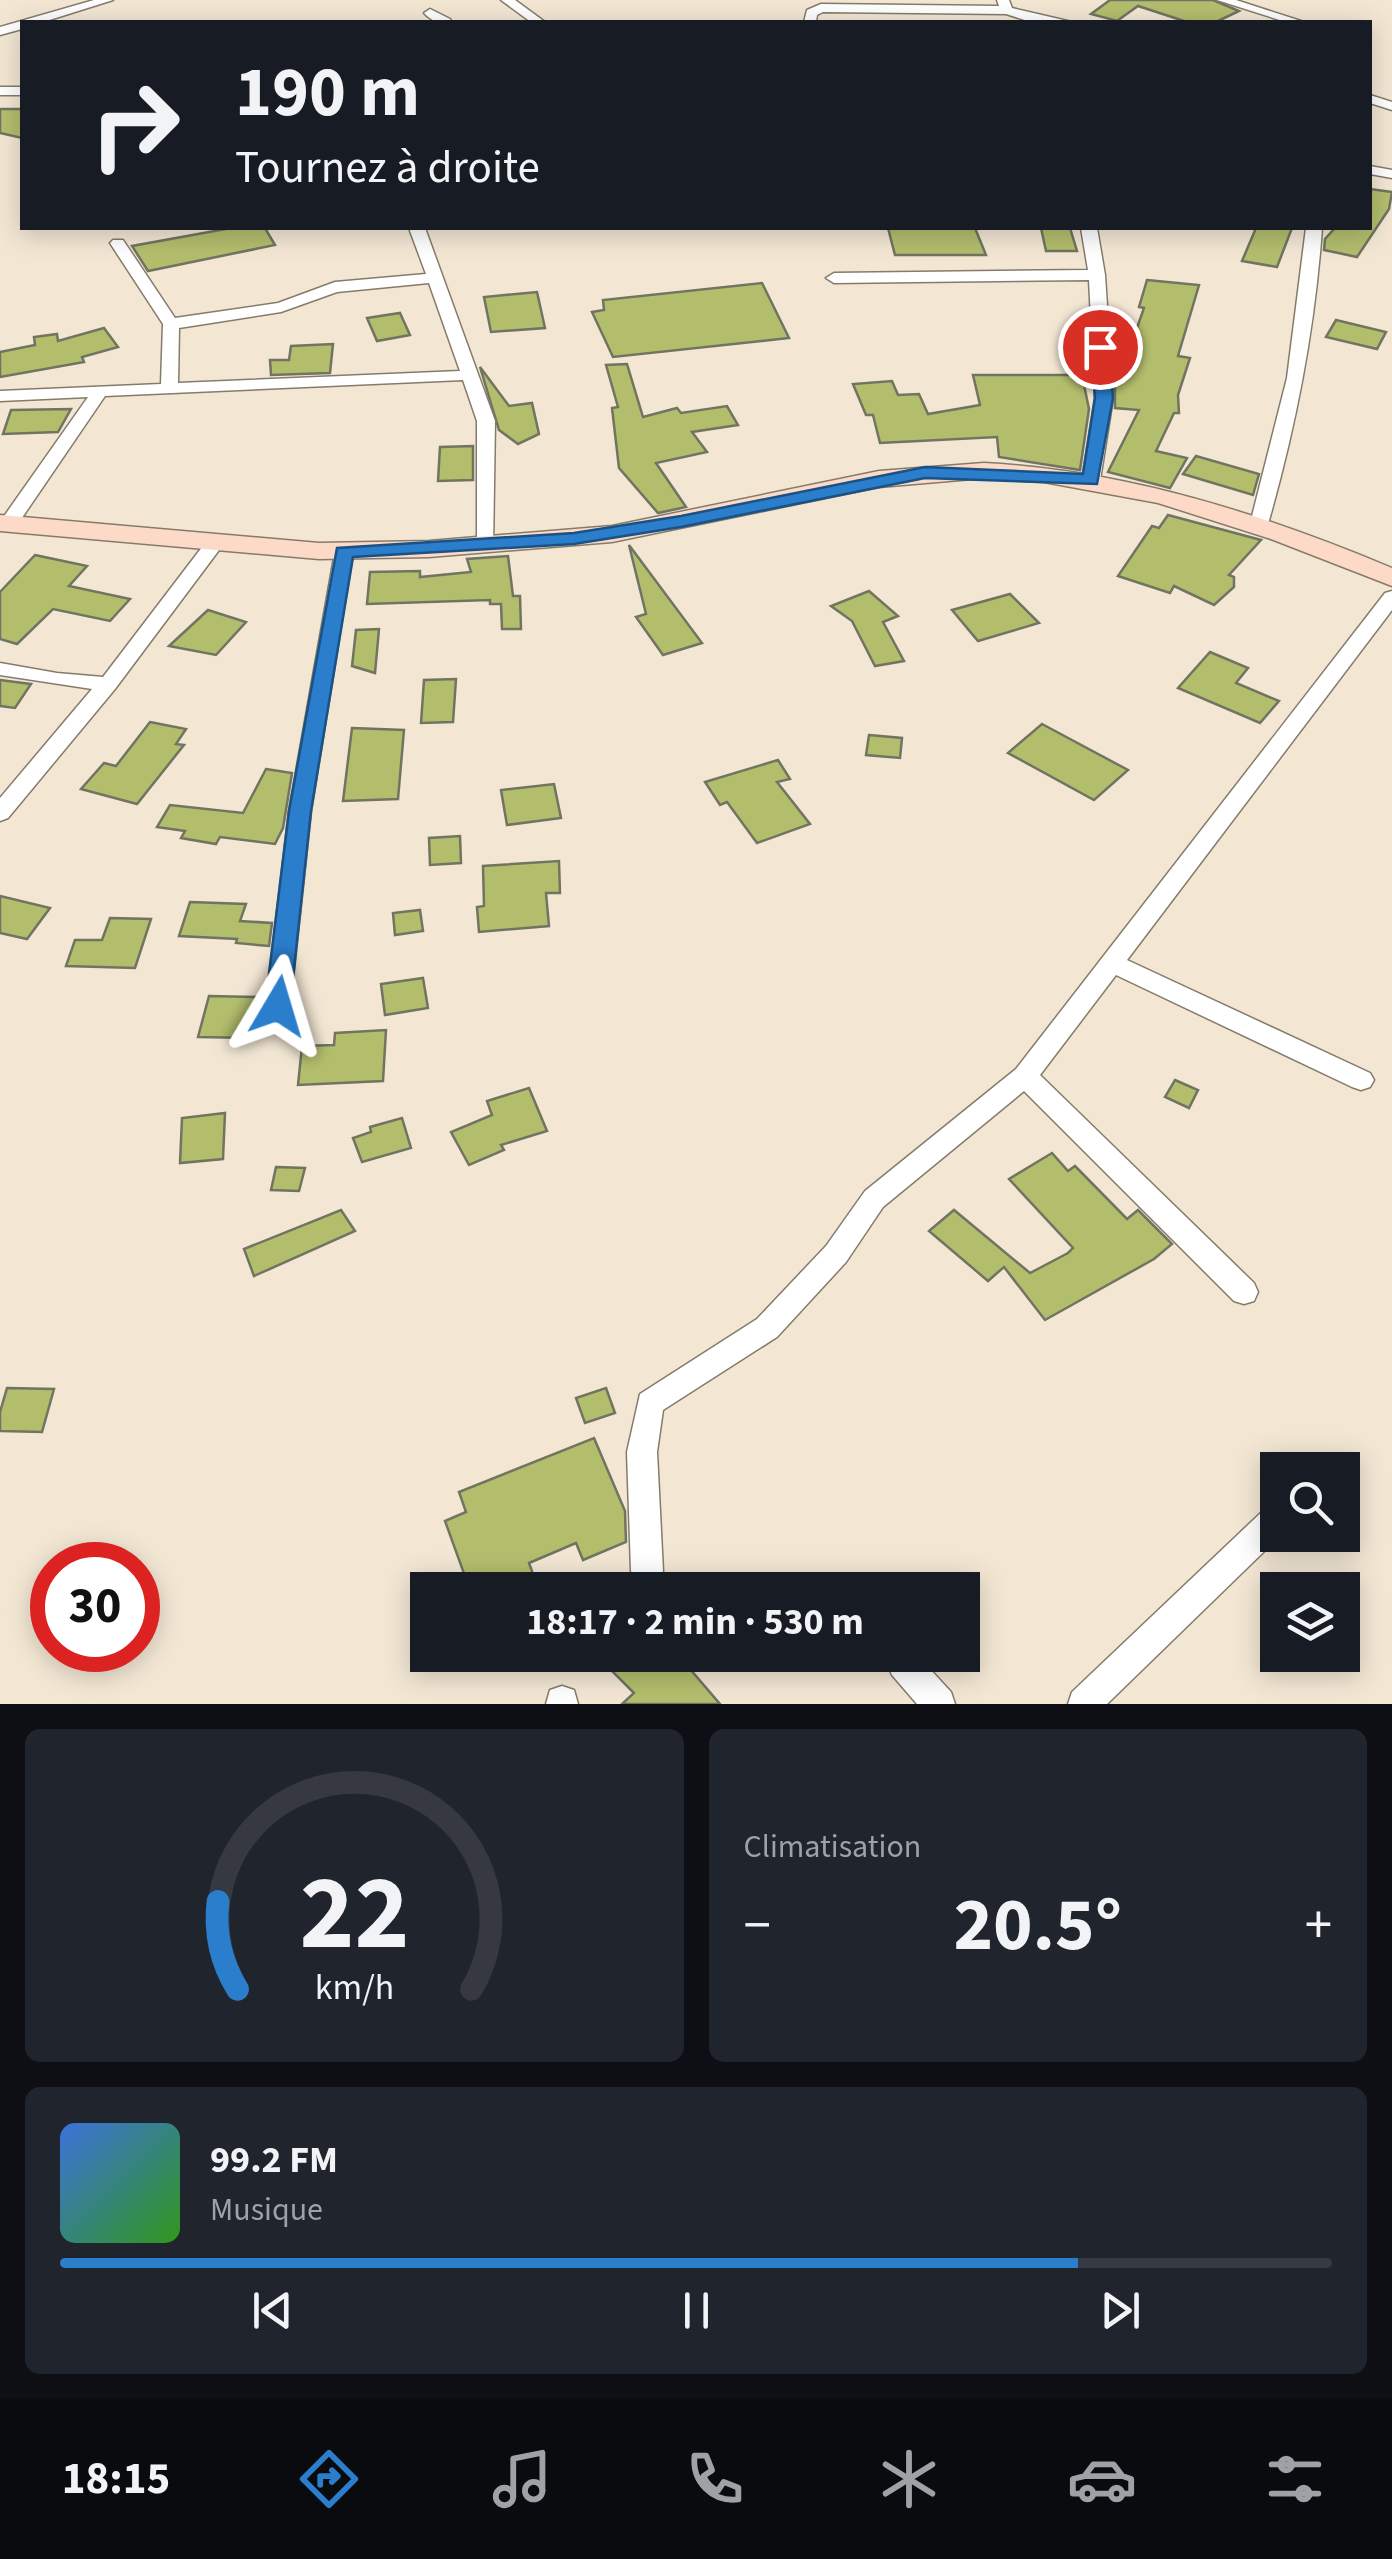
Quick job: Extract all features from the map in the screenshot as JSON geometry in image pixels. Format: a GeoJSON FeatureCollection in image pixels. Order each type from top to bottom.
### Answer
{"type":"FeatureCollection","features":[{"type":"Feature","properties":{"kind":"street"},"geometry":{"type":"LineString","coordinates":[[39,20],[108,0]]}},
{"type":"Feature","properties":{"kind":"street"},"geometry":{"type":"LineString","coordinates":[[507,0],[537,20]]}},
{"type":"Feature","properties":{"kind":"street"},"geometry":{"type":"LineString","coordinates":[[1223,0],[1291,20]]}},
{"type":"Feature","properties":{"kind":"street"},"geometry":{"type":"LineString","coordinates":[[41,3],[54,16]]}},
{"type":"Feature","properties":{"kind":"street"},"geometry":{"type":"LineString","coordinates":[[810,20],[810,13],[820,8],[1005,5],[1031,20]]}},
{"type":"Feature","properties":{"kind":"street"},"geometry":{"type":"LineString","coordinates":[[430,13],[442,20]]}},
{"type":"Feature","properties":{"kind":"street"},"geometry":{"type":"LineString","coordinates":[[418,230],[486,420],[486,546]]}},
{"type":"Feature","properties":{"kind":"street"},"geometry":{"type":"LineString","coordinates":[[1089,230],[1097,275],[1104,398],[1091,480]]}},
{"type":"Feature","properties":{"kind":"street"},"geometry":{"type":"LineString","coordinates":[[1258,524],[1288,425],[1309,312],[1314,230]]}},
{"type":"Feature","properties":{"kind":"street"},"geometry":{"type":"LineString","coordinates":[[118,243],[172,324],[169,388]]}},
{"type":"Feature","properties":{"kind":"street"},"geometry":{"type":"LineString","coordinates":[[834,278],[1097,275]]}},
{"type":"Feature","properties":{"kind":"street"},"geometry":{"type":"LineString","coordinates":[[172,324],[281,307],[335,287],[432,278]]}},
{"type":"Feature","properties":{"kind":"street"},"geometry":{"type":"LineString","coordinates":[[0,396],[472,375]]}},
{"type":"Feature","properties":{"kind":"street"},"geometry":{"type":"LineString","coordinates":[[4,524],[100,392]]}},
{"type":"Feature","properties":{"kind":"street"},"geometry":{"type":"LineString","coordinates":[[4,524],[344,552],[486,546],[574,539],[681,522],[925,472],[1091,480],[1258,524],[1392,578]]}},
{"type":"Feature","properties":{"kind":"street"},"geometry":{"type":"LineString","coordinates":[[2,807],[108,684],[216,542]]}},
{"type":"Feature","properties":{"kind":"street"},"geometry":{"type":"LineString","coordinates":[[278,1006],[300,811],[344,552]]}},
{"type":"Feature","properties":{"kind":"street"},"geometry":{"type":"LineString","coordinates":[[647,1571],[642,1433],[650,1403],[767,1328],[836,1254],[874,1198],[1025,1076],[1392,598]]}},
{"type":"Feature","properties":{"kind":"street"},"geometry":{"type":"LineString","coordinates":[[0,669],[56,680],[108,684]]}},
{"type":"Feature","properties":{"kind":"street"},"geometry":{"type":"LineString","coordinates":[[1113,963],[1361,1080]]}},
{"type":"Feature","properties":{"kind":"street"},"geometry":{"type":"LineString","coordinates":[[1025,1076],[1244,1292]]}},
{"type":"Feature","properties":{"kind":"street"},"geometry":{"type":"LineString","coordinates":[[1084,1704],[1260,1535]]}},
{"type":"Feature","properties":{"kind":"street"},"geometry":{"type":"LineString","coordinates":[[910,1672],[939,1704]]}},
{"type":"Feature","properties":{"kind":"building"},"geometry":{"type":"Polygon","coordinates":[[[1110,0],[1213,0],[1239,11],[1220,20],[1181,20],[1138,6],[1118,20],[1091,14],[1110,0]]]}},
{"type":"Feature","properties":{"kind":"building"},"geometry":{"type":"Polygon","coordinates":[[[0,109],[20,109],[20,138],[0,133],[0,109]]]}},
{"type":"Feature","properties":{"kind":"building"},"geometry":{"type":"Polygon","coordinates":[[[1372,189],[1392,192],[1389,209],[1357,257],[1324,250],[1325,239],[1333,230],[1372,230],[1372,189]]]}},
{"type":"Feature","properties":{"kind":"building"},"geometry":{"type":"Polygon","coordinates":[[[220,230],[266,230],[275,245],[148,271],[132,246],[220,230]]]}},
{"type":"Feature","properties":{"kind":"building"},"geometry":{"type":"Polygon","coordinates":[[[889,230],[976,230],[986,255],[895,255],[889,230]]]}},
{"type":"Feature","properties":{"kind":"building"},"geometry":{"type":"Polygon","coordinates":[[[1041,230],[1071,230],[1077,251],[1046,251],[1041,230]]]}},
{"type":"Feature","properties":{"kind":"building"},"geometry":{"type":"Polygon","coordinates":[[[1255,230],[1291,230],[1277,267],[1242,261],[1255,230]]]}},
{"type":"Feature","properties":{"kind":"building"},"geometry":{"type":"Polygon","coordinates":[[[1147,280],[1199,285],[1178,356],[1190,358],[1178,395],[1179,413],[1174,413],[1156,451],[1187,458],[1170,488],[1108,472],[1139,410],[1115,408],[1115,366],[1120,346],[1130,348],[1144,308],[1139,307],[1147,280]]]}},
{"type":"Feature","properties":{"kind":"building"},"geometry":{"type":"Polygon","coordinates":[[[762,283],[789,338],[613,357],[592,312],[604,310],[603,300],[762,283]]]}},
{"type":"Feature","properties":{"kind":"building"},"geometry":{"type":"Polygon","coordinates":[[[537,292],[545,328],[491,332],[484,297],[537,292]]]}},
{"type":"Feature","properties":{"kind":"building"},"geometry":{"type":"Polygon","coordinates":[[[400,313],[410,335],[377,341],[367,318],[400,313]]]}},
{"type":"Feature","properties":{"kind":"building"},"geometry":{"type":"Polygon","coordinates":[[[1336,320],[1386,332],[1377,349],[1326,337],[1336,320]]]}},
{"type":"Feature","properties":{"kind":"building"},"geometry":{"type":"Polygon","coordinates":[[[104,328],[118,347],[82,357],[84,362],[0,377],[0,352],[35,345],[34,337],[57,334],[58,341],[104,328]]]}},
{"type":"Feature","properties":{"kind":"building"},"geometry":{"type":"Polygon","coordinates":[[[333,344],[330,373],[271,375],[270,360],[289,360],[291,346],[333,344]]]}},
{"type":"Feature","properties":{"kind":"building"},"geometry":{"type":"Polygon","coordinates":[[[627,364],[643,417],[677,408],[681,413],[727,406],[738,425],[692,432],[707,452],[656,463],[686,507],[658,513],[619,468],[612,408],[618,407],[606,365],[627,364]]]}},
{"type":"Feature","properties":{"kind":"building"},"geometry":{"type":"Polygon","coordinates":[[[480,367],[509,406],[532,403],[539,434],[518,444],[499,430],[480,367]]]}},
{"type":"Feature","properties":{"kind":"building"},"geometry":{"type":"Polygon","coordinates":[[[973,375],[1082,375],[1089,409],[1080,470],[999,457],[997,437],[880,443],[873,415],[866,415],[853,384],[892,381],[898,395],[919,394],[928,414],[980,405],[973,375]]]}},
{"type":"Feature","properties":{"kind":"building"},"geometry":{"type":"Polygon","coordinates":[[[71,409],[58,432],[3,434],[11,410],[71,409]]]}},
{"type":"Feature","properties":{"kind":"building"},"geometry":{"type":"Polygon","coordinates":[[[473,446],[473,480],[438,481],[440,447],[473,446]]]}},
{"type":"Feature","properties":{"kind":"building"},"geometry":{"type":"Polygon","coordinates":[[[1196,456],[1259,474],[1253,495],[1183,474],[1196,456]]]}},
{"type":"Feature","properties":{"kind":"building"},"geometry":{"type":"Polygon","coordinates":[[[1168,515],[1261,540],[1229,575],[1234,577],[1234,587],[1214,605],[1174,586],[1170,593],[1118,576],[1152,526],[1159,528],[1168,515]]]}},
{"type":"Feature","properties":{"kind":"building"},"geometry":{"type":"Polygon","coordinates":[[[629,545],[702,643],[663,655],[636,617],[646,614],[629,545]]]}},
{"type":"Feature","properties":{"kind":"building"},"geometry":{"type":"Polygon","coordinates":[[[35,555],[87,566],[69,586],[130,599],[110,621],[53,609],[17,644],[0,639],[0,592],[35,555]]]}},
{"type":"Feature","properties":{"kind":"building"},"geometry":{"type":"Polygon","coordinates":[[[508,556],[513,596],[520,596],[521,629],[502,629],[501,604],[490,604],[490,600],[367,604],[370,572],[420,571],[420,577],[471,572],[467,559],[508,556]]]}},
{"type":"Feature","properties":{"kind":"building"},"geometry":{"type":"Polygon","coordinates":[[[869,591],[898,616],[883,622],[904,661],[875,666],[852,621],[831,606],[869,591]]]}},
{"type":"Feature","properties":{"kind":"building"},"geometry":{"type":"Polygon","coordinates":[[[1010,594],[1039,623],[978,641],[952,610],[1010,594]]]}},
{"type":"Feature","properties":{"kind":"building"},"geometry":{"type":"Polygon","coordinates":[[[208,610],[246,622],[216,655],[169,646],[208,610]]]}},
{"type":"Feature","properties":{"kind":"building"},"geometry":{"type":"Polygon","coordinates":[[[379,629],[375,673],[352,666],[356,630],[379,629]]]}},
{"type":"Feature","properties":{"kind":"building"},"geometry":{"type":"Polygon","coordinates":[[[1210,652],[1248,668],[1236,683],[1279,701],[1260,723],[1178,688],[1210,652]]]}},
{"type":"Feature","properties":{"kind":"building"},"geometry":{"type":"Polygon","coordinates":[[[456,679],[453,722],[421,723],[424,680],[456,679]]]}},
{"type":"Feature","properties":{"kind":"building"},"geometry":{"type":"Polygon","coordinates":[[[0,680],[31,684],[15,708],[0,706],[0,680]]]}},
{"type":"Feature","properties":{"kind":"building"},"geometry":{"type":"Polygon","coordinates":[[[150,722],[186,729],[176,744],[184,745],[137,804],[81,789],[104,763],[116,766],[150,722]]]}},
{"type":"Feature","properties":{"kind":"building"},"geometry":{"type":"Polygon","coordinates":[[[1042,724],[1128,770],[1094,800],[1008,753],[1042,724]]]}},
{"type":"Feature","properties":{"kind":"building"},"geometry":{"type":"Polygon","coordinates":[[[352,728],[404,730],[398,799],[343,801],[352,728]]]}},
{"type":"Feature","properties":{"kind":"building"},"geometry":{"type":"Polygon","coordinates":[[[869,735],[902,738],[900,758],[866,755],[869,735]]]}},
{"type":"Feature","properties":{"kind":"building"},"geometry":{"type":"Polygon","coordinates":[[[778,760],[790,779],[777,782],[810,824],[757,843],[727,802],[720,805],[705,782],[778,760]]]}},
{"type":"Feature","properties":{"kind":"building"},"geometry":{"type":"Polygon","coordinates":[[[266,769],[292,773],[283,828],[275,844],[220,837],[216,844],[181,838],[185,831],[157,827],[170,805],[243,813],[266,769]]]}},
{"type":"Feature","properties":{"kind":"building"},"geometry":{"type":"Polygon","coordinates":[[[554,784],[561,818],[507,825],[501,790],[554,784]]]}},
{"type":"Feature","properties":{"kind":"building"},"geometry":{"type":"Polygon","coordinates":[[[460,836],[461,863],[430,865],[429,838],[460,836]]]}},
{"type":"Feature","properties":{"kind":"building"},"geometry":{"type":"Polygon","coordinates":[[[559,861],[560,893],[546,893],[549,926],[479,932],[477,907],[484,906],[483,866],[559,861]]]}},
{"type":"Feature","properties":{"kind":"building"},"geometry":{"type":"Polygon","coordinates":[[[0,896],[50,908],[27,939],[0,933],[0,896]]]}},
{"type":"Feature","properties":{"kind":"building"},"geometry":{"type":"Polygon","coordinates":[[[190,902],[246,904],[240,921],[272,923],[269,946],[236,943],[237,939],[179,936],[190,902]]]}},
{"type":"Feature","properties":{"kind":"building"},"geometry":{"type":"Polygon","coordinates":[[[420,910],[423,931],[395,935],[393,913],[420,910]]]}},
{"type":"Feature","properties":{"kind":"building"},"geometry":{"type":"Polygon","coordinates":[[[110,918],[151,919],[135,968],[66,966],[75,940],[102,940],[110,918]]]}},
{"type":"Feature","properties":{"kind":"building"},"geometry":{"type":"Polygon","coordinates":[[[423,978],[428,1008],[385,1015],[381,984],[423,978]]]}},
{"type":"Feature","properties":{"kind":"building"},"geometry":{"type":"Polygon","coordinates":[[[209,996],[261,997],[251,1038],[198,1037],[209,996]]]}},
{"type":"Feature","properties":{"kind":"building"},"geometry":{"type":"Polygon","coordinates":[[[386,1030],[383,1081],[298,1085],[302,1046],[334,1045],[335,1033],[386,1030]]]}},
{"type":"Feature","properties":{"kind":"building"},"geometry":{"type":"Polygon","coordinates":[[[1175,1080],[1198,1090],[1189,1108],[1165,1097],[1175,1080]]]}},
{"type":"Feature","properties":{"kind":"building"},"geometry":{"type":"Polygon","coordinates":[[[529,1088],[547,1131],[501,1145],[504,1150],[469,1165],[451,1132],[492,1115],[487,1101],[529,1088]]]}},
{"type":"Feature","properties":{"kind":"building"},"geometry":{"type":"Polygon","coordinates":[[[225,1113],[223,1159],[180,1163],[182,1118],[225,1113]]]}},
{"type":"Feature","properties":{"kind":"building"},"geometry":{"type":"Polygon","coordinates":[[[402,1118],[411,1148],[362,1162],[353,1138],[371,1132],[370,1127],[402,1118]]]}},
{"type":"Feature","properties":{"kind":"building"},"geometry":{"type":"Polygon","coordinates":[[[1052,1153],[1068,1171],[1075,1166],[1127,1219],[1138,1210],[1172,1244],[1154,1259],[1045,1320],[1004,1267],[988,1281],[929,1231],[954,1210],[1030,1273],[1068,1253],[1073,1248],[1009,1179],[1052,1153]]]}},
{"type":"Feature","properties":{"kind":"building"},"geometry":{"type":"Polygon","coordinates":[[[276,1167],[305,1168],[299,1191],[271,1190],[276,1167]]]}},
{"type":"Feature","properties":{"kind":"building"},"geometry":{"type":"Polygon","coordinates":[[[341,1210],[355,1231],[254,1276],[244,1249],[341,1210]]]}},
{"type":"Feature","properties":{"kind":"building"},"geometry":{"type":"Polygon","coordinates":[[[7,1388],[54,1389],[42,1432],[0,1431],[0,1412],[7,1388]]]}},
{"type":"Feature","properties":{"kind":"building"},"geometry":{"type":"Polygon","coordinates":[[[606,1388],[615,1413],[585,1423],[576,1398],[606,1388]]]}},
{"type":"Feature","properties":{"kind":"building"},"geometry":{"type":"Polygon","coordinates":[[[594,1438],[625,1511],[626,1542],[583,1560],[576,1543],[529,1563],[532,1572],[463,1572],[445,1521],[466,1512],[459,1492],[594,1438]]]}},
{"type":"Feature","properties":{"kind":"building"},"geometry":{"type":"Polygon","coordinates":[[[613,1672],[693,1672],[720,1704],[622,1704],[634,1693],[613,1672]]]}},
{"type":"Feature","properties":{"kind":"route"},"geometry":{"type":"LineString","coordinates":[[278,1006],[300,811],[344,552],[574,539],[681,522],[925,472],[1091,480],[1104,398],[1100,347]]}}]}
